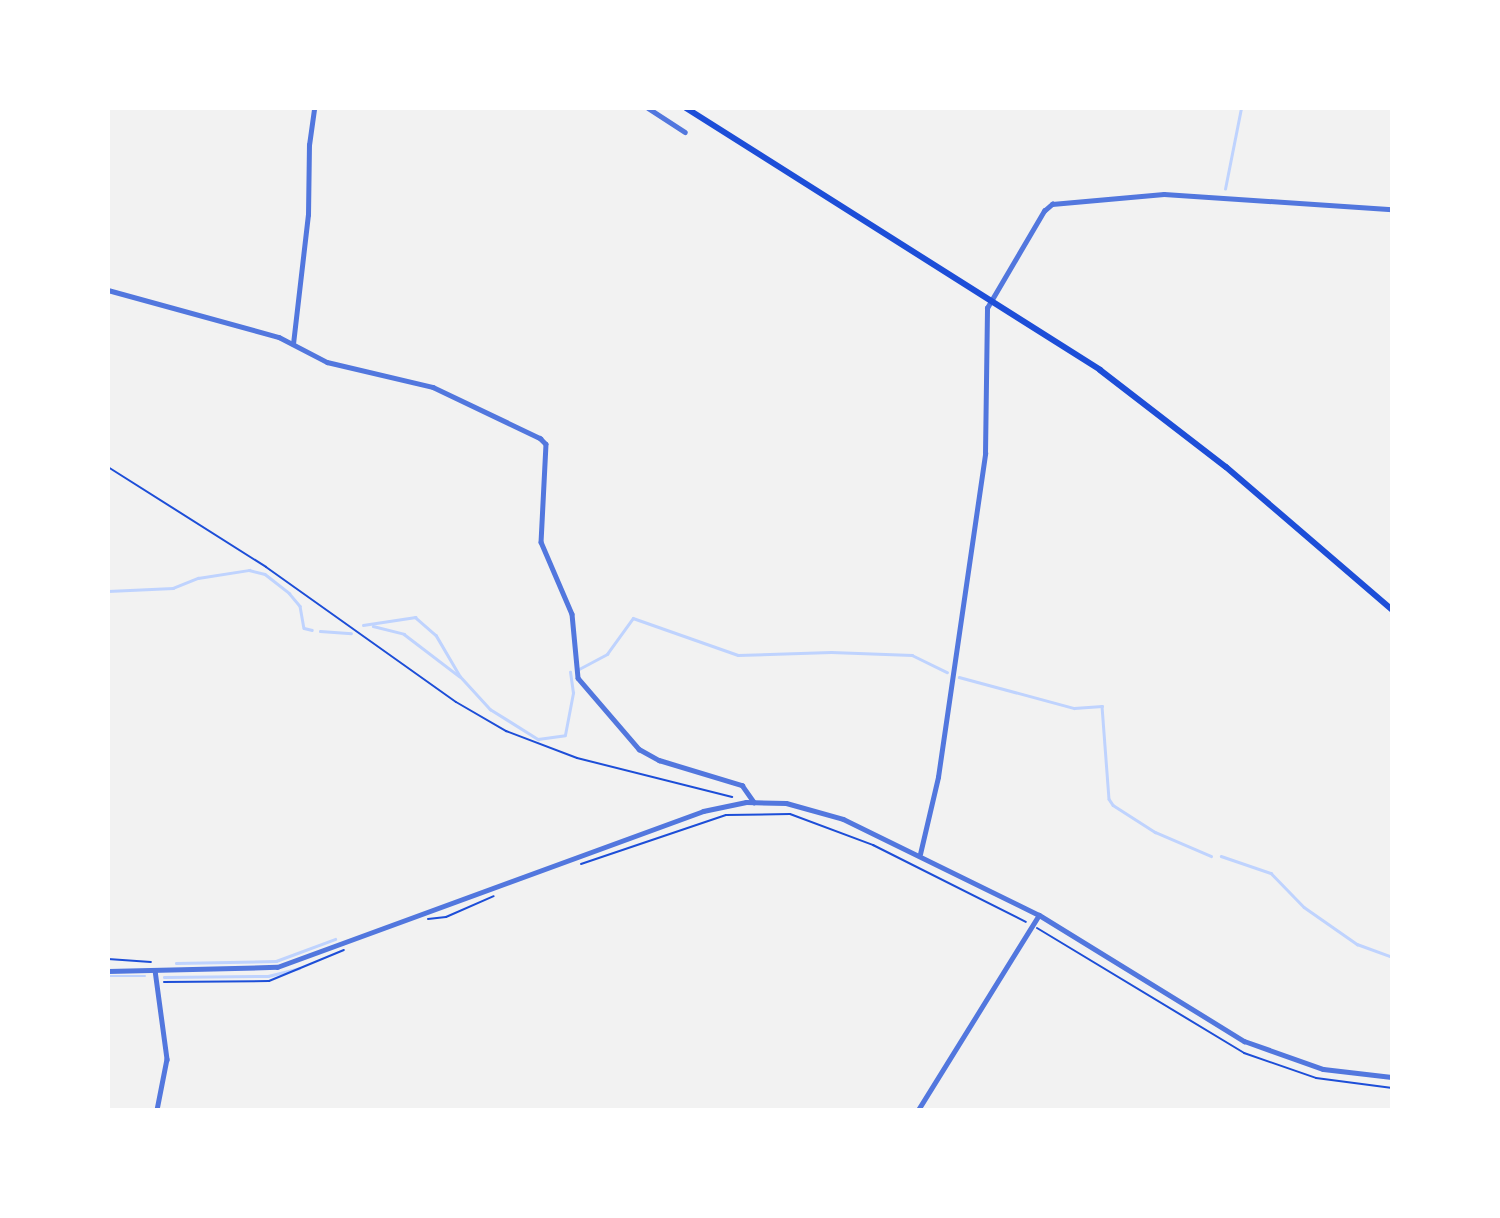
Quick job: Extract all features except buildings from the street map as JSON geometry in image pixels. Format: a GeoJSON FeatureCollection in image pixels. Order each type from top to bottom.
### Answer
{"type":"FeatureCollection","features":[{"type":"Feature","properties":{"kind":"main road"},"geometry":{"type":"LineString","coordinates":[[686,108],[993,299],[1100,370],[1194,441],[1391,610]]}},
{"type":"Feature","properties":{"kind":"street"},"geometry":{"type":"LineString","coordinates":[[293,345],[292,332],[308,215],[309,145],[314,108]]}},
{"type":"Feature","properties":{"kind":"street"},"geometry":{"type":"LineString","coordinates":[[648,108],[685,132]]}},
{"type":"Feature","properties":{"kind":"street"},"geometry":{"type":"LineString","coordinates":[[920,854],[938,777],[985,453],[984,328],[993,299],[1052,204],[1164,194],[1391,209]]}},
{"type":"Feature","properties":{"kind":"street"},"geometry":{"type":"LineString","coordinates":[[108,290],[279,337],[327,362],[433,387],[540,438],[546,444],[541,542],[572,614],[578,678],[639,749],[659,760],[742,785],[754,802]]}},
{"type":"Feature","properties":{"kind":"street"},"geometry":{"type":"LineString","coordinates":[[279,337],[292,332]]}},
{"type":"Feature","properties":{"kind":"street"},"geometry":{"type":"LineString","coordinates":[[108,971],[277,967],[675,821],[754,802],[822,811],[920,854],[1039,915],[1244,1041],[1302,1064],[1391,1077]]}},
{"type":"Feature","properties":{"kind":"street"},"geometry":{"type":"LineString","coordinates":[[918,1110],[1039,915]]}},
{"type":"Feature","properties":{"kind":"street"},"geometry":{"type":"LineString","coordinates":[[155,970],[167,1059],[157,1110]]}},
{"type":"Feature","properties":{"kind":"path"},"geometry":{"type":"LineString","coordinates":[[108,467],[266,567],[456,702],[506,732],[577,758],[728,794]]}},
{"type":"Feature","properties":{"kind":"path"},"geometry":{"type":"LineString","coordinates":[[737,813],[769,812],[809,819],[1032,925],[1244,1053],[1316,1078],[1391,1088]]}},
{"type":"Feature","properties":{"kind":"path"},"geometry":{"type":"LineString","coordinates":[[108,959],[151,960],[155,970]]}},
{"type":"Feature","properties":{"kind":"waterway"},"geometry":{"type":"LineString","coordinates":[[1225,189],[1241,108]]}},
{"type":"Feature","properties":{"kind":"waterway"},"geometry":{"type":"LineString","coordinates":[[108,591],[173,588],[198,578],[249,570],[265,574],[289,593],[300,606],[304,628],[312,630]]}},
{"type":"Feature","properties":{"kind":"waterway"},"geometry":{"type":"LineString","coordinates":[[363,625],[415,617],[436,635],[460,676],[490,709],[538,739],[565,735],[573,693],[570,672]]}},
{"type":"Feature","properties":{"kind":"waterway"},"geometry":{"type":"LineString","coordinates":[[579,669],[607,654],[633,618],[738,655],[831,652],[912,655],[947,672]]}},
{"type":"Feature","properties":{"kind":"waterway"},"geometry":{"type":"LineString","coordinates":[[373,626],[404,634],[459,676]]}},
{"type":"Feature","properties":{"kind":"waterway"},"geometry":{"type":"LineString","coordinates":[[320,631],[351,633]]}},
{"type":"Feature","properties":{"kind":"waterway"},"geometry":{"type":"LineString","coordinates":[[959,677],[1074,708],[1102,706],[1109,799],[1113,805],[1155,832],[1211,856]]}},
{"type":"Feature","properties":{"kind":"waterway"},"geometry":{"type":"LineString","coordinates":[[1221,856],[1271,873],[1304,907],[1357,944],[1392,957]]}},
{"type":"Feature","properties":{"kind":"waterway"},"geometry":{"type":"LineString","coordinates":[[176,963],[276,961],[335,939]]}},
{"type":"Feature","properties":{"kind":"waterway"},"geometry":{"type":"LineString","coordinates":[[164,977],[268,976],[299,968]]}},
{"type":"Feature","properties":{"kind":"waterway"},"geometry":{"type":"LineString","coordinates":[[108,976],[145,976]]}}]}
